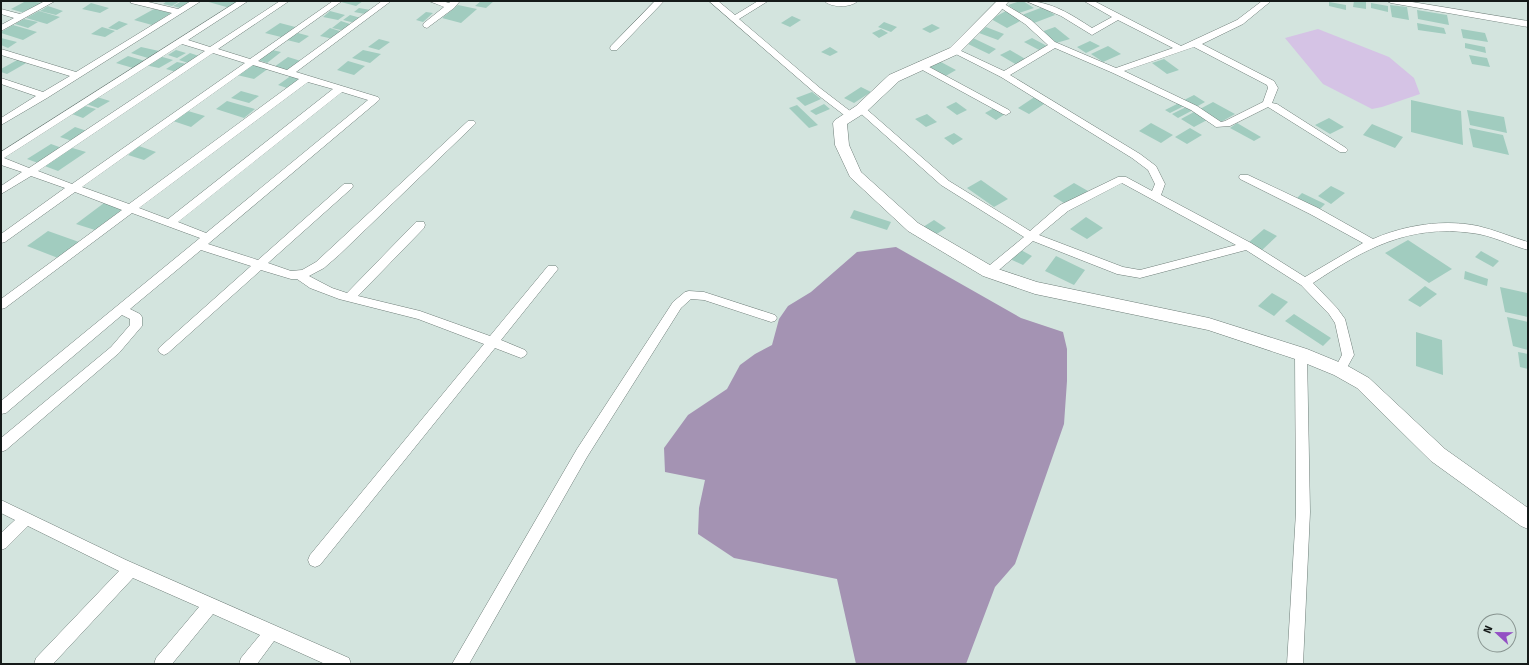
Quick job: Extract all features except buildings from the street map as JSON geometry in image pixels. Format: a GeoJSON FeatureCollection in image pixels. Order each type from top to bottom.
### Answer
{"type":"FeatureCollection","features":[{"type":"Feature","properties":{"kind":"street"},"geometry":{"type":"LineString","coordinates":[[1,28],[51,1]]}},
{"type":"Feature","properties":{"kind":"street"},"geometry":{"type":"LineString","coordinates":[[134,1],[179,12]]}},
{"type":"Feature","properties":{"kind":"street"},"geometry":{"type":"LineString","coordinates":[[1,122],[197,1]]}},
{"type":"Feature","properties":{"kind":"street"},"geometry":{"type":"LineString","coordinates":[[1,156],[244,1]]}},
{"type":"Feature","properties":{"kind":"street"},"geometry":{"type":"LineString","coordinates":[[1,191],[285,1]]}},
{"type":"Feature","properties":{"kind":"street"},"geometry":{"type":"LineString","coordinates":[[1,240],[338,1]]}},
{"type":"Feature","properties":{"kind":"street"},"geometry":{"type":"LineString","coordinates":[[289,73],[386,1]]}},
{"type":"Feature","properties":{"kind":"street"},"geometry":{"type":"LineString","coordinates":[[433,1],[453,3]]}},
{"type":"Feature","properties":{"kind":"street"},"geometry":{"type":"LineString","coordinates":[[614,48],[660,1]]}},
{"type":"Feature","properties":{"kind":"street"},"geometry":{"type":"LineString","coordinates":[[734,19],[764,1]]}},
{"type":"Feature","properties":{"kind":"street"},"geometry":{"type":"LineString","coordinates":[[828,1],[846,4],[854,1]]}},
{"type":"Feature","properties":{"kind":"street"},"geometry":{"type":"LineString","coordinates":[[1030,1],[1064,14],[1092,32],[1117,17]]}},
{"type":"Feature","properties":{"kind":"street"},"geometry":{"type":"LineString","coordinates":[[1088,1],[1181,49]]}},
{"type":"Feature","properties":{"kind":"street"},"geometry":{"type":"LineString","coordinates":[[1116,71],[1195,44],[1240,22],[1267,1]]}},
{"type":"Feature","properties":{"kind":"street"},"geometry":{"type":"LineString","coordinates":[[1391,1],[1528,24]]}},
{"type":"Feature","properties":{"kind":"street"},"geometry":{"type":"LineString","coordinates":[[715,2],[817,90],[856,112],[958,192],[1031,236],[1121,271],[1140,274],[1247,246]]}},
{"type":"Feature","properties":{"kind":"street"},"geometry":{"type":"LineString","coordinates":[[1343,150],[1274,106],[1267,104],[1227,124],[1220,125],[1194,108],[1116,71],[1055,45],[1002,2],[954,51],[894,78],[856,112],[840,123],[842,144],[855,174],[913,227],[989,272],[1035,288],[1209,324],[1301,354],[1340,370],[1363,383],[1438,455],[1528,520]]}},
{"type":"Feature","properties":{"kind":"street"},"geometry":{"type":"LineString","coordinates":[[427,25],[453,3]]}},
{"type":"Feature","properties":{"kind":"street"},"geometry":{"type":"LineString","coordinates":[[1,11],[21,17]]}},
{"type":"Feature","properties":{"kind":"street"},"geometry":{"type":"LineString","coordinates":[[1,409],[375,99],[182,41]]}},
{"type":"Feature","properties":{"kind":"street"},"geometry":{"type":"LineString","coordinates":[[1195,44],[1271,83],[1273,88],[1267,104]]}},
{"type":"Feature","properties":{"kind":"street"},"geometry":{"type":"LineString","coordinates":[[1004,75],[1055,45]]}},
{"type":"Feature","properties":{"kind":"street"},"geometry":{"type":"LineString","coordinates":[[954,51],[1004,75],[1136,156],[1152,168],[1160,184],[1155,197]]}},
{"type":"Feature","properties":{"kind":"street"},"geometry":{"type":"LineString","coordinates":[[1,52],[77,76]]}},
{"type":"Feature","properties":{"kind":"street"},"geometry":{"type":"LineString","coordinates":[[920,65],[1006,112]]}},
{"type":"Feature","properties":{"kind":"street"},"geometry":{"type":"LineString","coordinates":[[1,305],[307,78]]}},
{"type":"Feature","properties":{"kind":"street"},"geometry":{"type":"LineString","coordinates":[[2,82],[44,96]]}},
{"type":"Feature","properties":{"kind":"street"},"geometry":{"type":"LineString","coordinates":[[170,223],[341,88]]}},
{"type":"Feature","properties":{"kind":"street"},"geometry":{"type":"LineString","coordinates":[[301,276],[317,267],[335,252],[471,123]]}},
{"type":"Feature","properties":{"kind":"street"},"geometry":{"type":"LineString","coordinates":[[1,161],[170,223],[203,241],[260,265],[291,275],[301,276],[313,285],[349,298],[394,307],[421,315],[520,353]]}},
{"type":"Feature","properties":{"kind":"street"},"geometry":{"type":"LineString","coordinates":[[1244,177],[1314,211],[1372,243]]}},
{"type":"Feature","properties":{"kind":"street"},"geometry":{"type":"LineString","coordinates":[[989,272],[1064,208],[1122,179],[1247,246],[1305,282],[1333,311],[1341,322],[1348,355],[1340,370]]}},
{"type":"Feature","properties":{"kind":"street"},"geometry":{"type":"LineString","coordinates":[[164,350],[348,186]]}},
{"type":"Feature","properties":{"kind":"street"},"geometry":{"type":"LineString","coordinates":[[349,298],[420,225]]}},
{"type":"Feature","properties":{"kind":"street"},"geometry":{"type":"LineString","coordinates":[[1305,282],[1351,252],[1388,236],[1424,227],[1472,229],[1528,246]]}},
{"type":"Feature","properties":{"kind":"street"},"geometry":{"type":"LineString","coordinates":[[315,560],[552,268]]}},
{"type":"Feature","properties":{"kind":"street"},"geometry":{"type":"LineString","coordinates":[[460,664],[582,453],[677,305],[689,295],[704,296],[771,318]]}},
{"type":"Feature","properties":{"kind":"street"},"geometry":{"type":"LineString","coordinates":[[1,446],[116,350],[136,326],[136,317],[120,309]]}},
{"type":"Feature","properties":{"kind":"street"},"geometry":{"type":"LineString","coordinates":[[1295,664],[1303,512],[1301,354]]}},
{"type":"Feature","properties":{"kind":"street"},"geometry":{"type":"LineString","coordinates":[[1,506],[131,569],[343,664]]}},
{"type":"Feature","properties":{"kind":"street"},"geometry":{"type":"LineString","coordinates":[[1,543],[27,518]]}},
{"type":"Feature","properties":{"kind":"street"},"geometry":{"type":"LineString","coordinates":[[42,664],[131,569]]}},
{"type":"Feature","properties":{"kind":"street"},"geometry":{"type":"LineString","coordinates":[[162,664],[211,605]]}},
{"type":"Feature","properties":{"kind":"street"},"geometry":{"type":"LineString","coordinates":[[247,664],[272,632]]}},
{"type":"Feature","properties":{"kind":"shaded area"},"geometry":{"type":"Polygon","coordinates":[[[1318,29],[1389,57],[1414,78],[1420,94],[1372,109],[1323,84],[1285,38],[1318,29]]]}},
{"type":"Feature","properties":{"kind":"shaded area"},"geometry":{"type":"Polygon","coordinates":[[[896,247],[1021,318],[1063,332],[1067,349],[1067,381],[1064,424],[1015,564],[995,587],[966,664],[856,664],[837,579],[734,558],[698,534],[699,508],[705,480],[665,472],[664,448],[688,415],[727,389],[740,365],[755,354],[772,345],[779,319],[788,306],[811,292],[857,252],[896,247]]]}}]}
